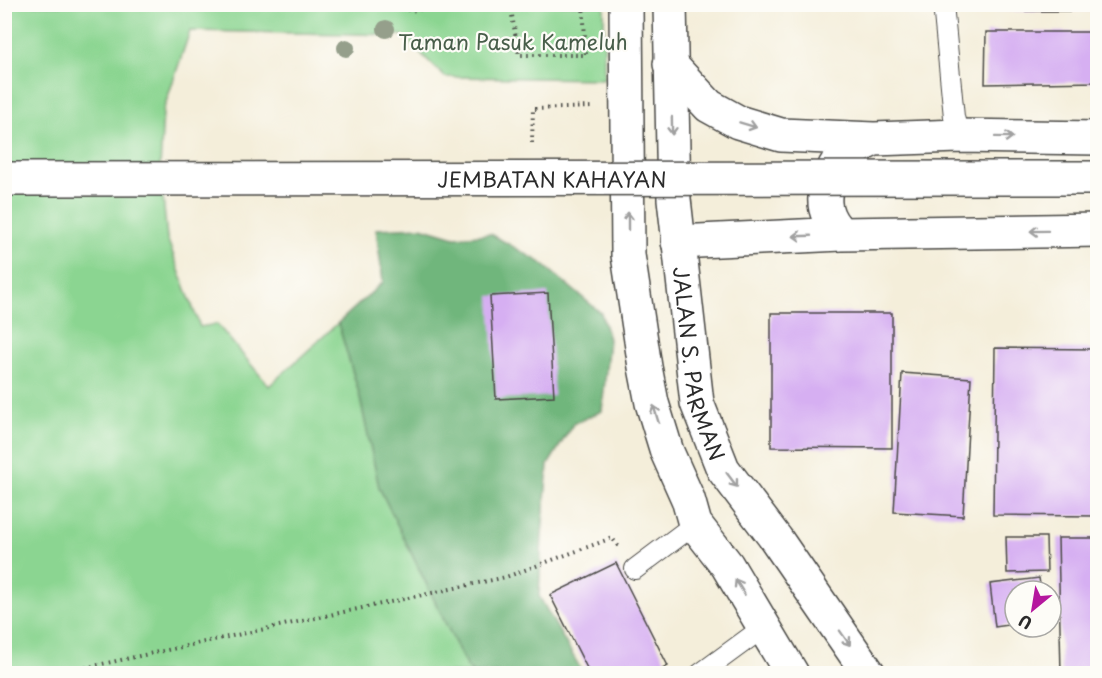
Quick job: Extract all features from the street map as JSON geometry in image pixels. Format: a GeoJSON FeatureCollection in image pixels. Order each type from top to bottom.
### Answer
{"type":"FeatureCollection","features":[{"type":"Feature","properties":{"kind":"main road"},"geometry":{"type":"LineString","coordinates":[[626,4],[628,255],[652,403],[667,452],[688,499],[695,524],[727,565],[792,674]]}},
{"type":"Feature","properties":{"kind":"main road","name":"JALAN S. PARMAN"},"geometry":{"type":"LineString","coordinates":[[670,4],[674,199],[697,404],[723,469],[776,539],[869,674]]}},
{"type":"Feature","properties":{"kind":"main road"},"geometry":{"type":"LineString","coordinates":[[670,64],[709,106],[738,122],[781,135],[874,139],[959,136],[1098,138]]}},
{"type":"Feature","properties":{"kind":"main road"},"geometry":{"type":"LineString","coordinates":[[841,234],[830,223],[824,202],[825,189],[837,163],[849,152],[874,139]]}},
{"type":"Feature","properties":{"kind":"main road","name":"JEMBATAN KAHAYAN"},"geometry":{"type":"LineString","coordinates":[[4,179],[1098,178]]}},
{"type":"Feature","properties":{"kind":"main road"},"geometry":{"type":"LineString","coordinates":[[678,242],[841,234],[1098,230]]}},
{"type":"Feature","properties":{"kind":"lane"},"geometry":{"type":"LineString","coordinates":[[943,4],[954,117],[959,136]]}},
{"type":"Feature","properties":{"kind":"lane"},"geometry":{"type":"LineString","coordinates":[[635,569],[695,524]]}},
{"type":"Feature","properties":{"kind":"lane"},"geometry":{"type":"LineString","coordinates":[[700,674],[764,627]]}},
{"type":"Feature","properties":{"kind":"path"},"geometry":{"type":"LineString","coordinates":[[397,4],[403,9],[418,11],[424,4]]}},
{"type":"Feature","properties":{"kind":"path"},"geometry":{"type":"LineString","coordinates":[[510,4],[519,55],[586,55],[583,4]]}},
{"type":"Feature","properties":{"kind":"path"},"geometry":{"type":"LineString","coordinates":[[56,674],[506,577],[612,538],[635,569]]}},
{"type":"Feature","properties":{"kind":"green space","name":"Taman Pasuk Kameluh"},"geometry":{"type":"Polygon","coordinates":[[[4,5],[604,5],[604,79],[445,77],[402,35],[190,31],[163,111],[160,168],[167,238],[200,327],[217,324],[269,386],[338,323],[359,393],[379,487],[467,667],[473,673],[5,673],[4,5]]]}},
{"type":"Feature","properties":{"kind":"green space"},"geometry":{"type":"Polygon","coordinates":[[[421,227],[455,237],[491,234],[540,262],[601,313],[609,339],[602,411],[573,424],[548,465],[542,535],[539,596],[583,673],[473,673],[467,667],[379,487],[359,393],[338,323],[383,282],[376,229],[421,227]]]}},
{"type":"Feature","properties":{"kind":"building"},"geometry":{"type":"Polygon","coordinates":[[[989,4],[1098,4],[1098,11],[989,11],[989,4]]]}},
{"type":"Feature","properties":{"kind":"building"},"geometry":{"type":"Polygon","coordinates":[[[986,32],[1098,32],[1098,82],[985,84],[986,32]]]}},
{"type":"Feature","properties":{"kind":"building"},"geometry":{"type":"Polygon","coordinates":[[[548,293],[554,396],[496,399],[490,296],[548,293]]]}},
{"type":"Feature","properties":{"kind":"building"},"geometry":{"type":"Polygon","coordinates":[[[771,313],[892,313],[892,448],[771,447],[771,313]]]}},
{"type":"Feature","properties":{"kind":"building"},"geometry":{"type":"Polygon","coordinates":[[[995,348],[1098,349],[1098,516],[993,515],[995,348]]]}},
{"type":"Feature","properties":{"kind":"building"},"geometry":{"type":"Polygon","coordinates":[[[902,373],[971,378],[963,516],[894,512],[902,373]]]}},
{"type":"Feature","properties":{"kind":"building"},"geometry":{"type":"Polygon","coordinates":[[[1006,537],[1046,537],[1047,572],[1007,573],[1006,537]]]}},
{"type":"Feature","properties":{"kind":"building"},"geometry":{"type":"Polygon","coordinates":[[[1058,538],[1098,538],[1098,674],[1061,674],[1063,579],[1059,579],[1058,538]]]}},
{"type":"Feature","properties":{"kind":"building"},"geometry":{"type":"Polygon","coordinates":[[[616,563],[668,666],[654,674],[590,674],[550,595],[616,563]]]}},
{"type":"Feature","properties":{"kind":"building"},"geometry":{"type":"Polygon","coordinates":[[[1003,582],[1003,626],[995,627],[990,584],[1003,582]]]}}]}
